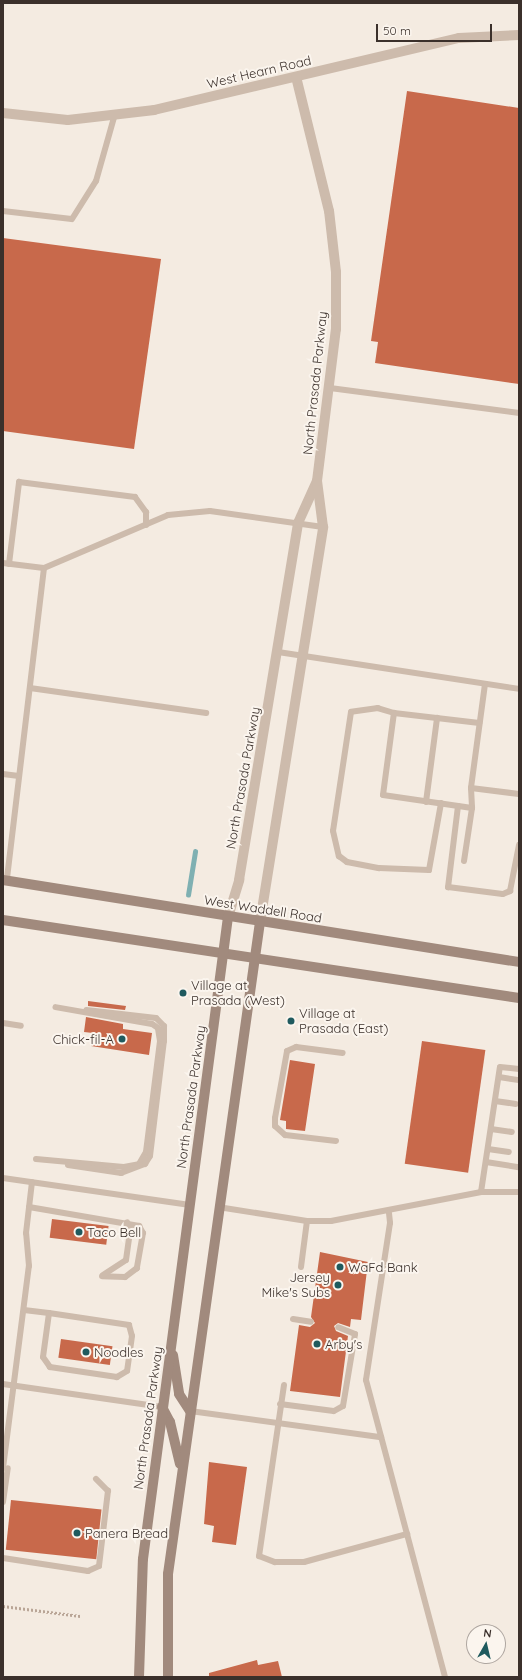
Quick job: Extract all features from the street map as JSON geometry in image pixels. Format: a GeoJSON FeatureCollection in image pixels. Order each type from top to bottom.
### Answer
{"type":"FeatureCollection","features":[{"type":"Feature","properties":{"kind":"street","name":"West Hearn Road"},"geometry":{"type":"LineString","coordinates":[[3,113],[68,120],[154,110],[459,38],[519,35]]}},
{"type":"Feature","properties":{"kind":"street","name":"North Prasada Parkway"},"geometry":{"type":"LineString","coordinates":[[168,1677],[168,1574],[218,1207],[260,922],[323,527],[317,481],[330,388],[336,329],[336,272],[329,211],[296,77]]}},
{"type":"Feature","properties":{"kind":"street","name":"North Prasada Parkway"},"geometry":{"type":"LineString","coordinates":[[139,1677],[143,1559],[228,917],[239,880],[278,652],[298,523],[317,481]]}},
{"type":"Feature","properties":{"kind":"street","name":"West Waddell Road"},"geometry":{"type":"LineString","coordinates":[[5,880],[228,917],[519,962]]}},
{"type":"Feature","properties":{"kind":"street"},"geometry":{"type":"LineString","coordinates":[[3,920],[519,998]]}},
{"type":"Feature","properties":{"kind":"street"},"geometry":{"type":"LineString","coordinates":[[171,1343],[179,1394],[190,1411]]}},
{"type":"Feature","properties":{"kind":"street"},"geometry":{"type":"LineString","coordinates":[[162,1407],[172,1426],[182,1471]]}},
{"type":"Feature","properties":{"kind":"lane"},"geometry":{"type":"LineString","coordinates":[[3,211],[72,219],[96,181],[115,114]]}},
{"type":"Feature","properties":{"kind":"lane"},"geometry":{"type":"LineString","coordinates":[[330,388],[519,413]]}},
{"type":"Feature","properties":{"kind":"lane"},"geometry":{"type":"LineString","coordinates":[[146,524],[146,512],[135,498],[19,482],[6,563],[44,568],[168,515],[210,511],[323,527]]}},
{"type":"Feature","properties":{"kind":"lane"},"geometry":{"type":"LineString","coordinates":[[5,880],[44,568]]}},
{"type":"Feature","properties":{"kind":"lane"},"geometry":{"type":"LineString","coordinates":[[278,652],[519,689]]}},
{"type":"Feature","properties":{"kind":"lane"},"geometry":{"type":"LineString","coordinates":[[464,861],[472,808],[471,788],[485,684]]}},
{"type":"Feature","properties":{"kind":"lane"},"geometry":{"type":"LineString","coordinates":[[30,688],[206,713]]}},
{"type":"Feature","properties":{"kind":"lane"},"geometry":{"type":"LineString","coordinates":[[441,804],[429,870],[380,868],[347,862],[339,856],[333,832],[351,712],[378,708],[394,712],[479,723]]}},
{"type":"Feature","properties":{"kind":"lane"},"geometry":{"type":"LineString","coordinates":[[394,712],[383,795],[472,808]]}},
{"type":"Feature","properties":{"kind":"lane"},"geometry":{"type":"LineString","coordinates":[[426,802],[437,718]]}},
{"type":"Feature","properties":{"kind":"lane"},"geometry":{"type":"LineString","coordinates":[[3,774],[19,776]]}},
{"type":"Feature","properties":{"kind":"lane"},"geometry":{"type":"LineString","coordinates":[[471,788],[519,794]]}},
{"type":"Feature","properties":{"kind":"lane"},"geometry":{"type":"LineString","coordinates":[[458,806],[448,887],[503,894],[510,891],[519,845]]}},
{"type":"Feature","properties":{"kind":"lane"},"geometry":{"type":"LineString","coordinates":[[36,1160],[124,1168],[144,1160],[160,1041],[158,1028],[152,1024],[76,1010],[55,1008]]}},
{"type":"Feature","properties":{"kind":"lane"},"geometry":{"type":"LineString","coordinates":[[3,1023],[21,1026]]}},
{"type":"Feature","properties":{"kind":"lane"},"geometry":{"type":"LineString","coordinates":[[336,1141],[285,1135],[277,1129],[275,1121],[286,1051],[296,1047],[343,1053]]}},
{"type":"Feature","properties":{"kind":"lane"},"geometry":{"type":"LineString","coordinates":[[481,1192],[500,1067],[519,1070]]}},
{"type":"Feature","properties":{"kind":"lane"},"geometry":{"type":"LineString","coordinates":[[499,1077],[519,1080]]}},
{"type":"Feature","properties":{"kind":"lane"},"geometry":{"type":"LineString","coordinates":[[495,1101],[516,1104]]}},
{"type":"Feature","properties":{"kind":"lane"},"geometry":{"type":"LineString","coordinates":[[491,1129],[512,1132]]}},
{"type":"Feature","properties":{"kind":"lane"},"geometry":{"type":"LineString","coordinates":[[488,1149],[509,1152]]}},
{"type":"Feature","properties":{"kind":"lane"},"geometry":{"type":"LineString","coordinates":[[486,1162],[519,1167]]}},
{"type":"Feature","properties":{"kind":"lane"},"geometry":{"type":"LineString","coordinates":[[3,1178],[190,1205]]}},
{"type":"Feature","properties":{"kind":"lane"},"geometry":{"type":"LineString","coordinates":[[3,1502],[5,1468],[24,1310],[29,1208],[32,1182]]}},
{"type":"Feature","properties":{"kind":"lane"},"geometry":{"type":"LineString","coordinates":[[218,1207],[307,1221],[389,1213],[481,1192],[519,1192]]}},
{"type":"Feature","properties":{"kind":"lane"},"geometry":{"type":"LineString","coordinates":[[29,1208],[127,1222],[143,1233],[140,1264],[125,1277],[102,1276],[126,1260],[130,1231],[127,1222]]}},
{"type":"Feature","properties":{"kind":"lane"},"geometry":{"type":"LineString","coordinates":[[389,1213],[390,1223],[366,1380],[445,1677]]}},
{"type":"Feature","properties":{"kind":"lane"},"geometry":{"type":"LineString","coordinates":[[301,1267],[307,1221]]}},
{"type":"Feature","properties":{"kind":"lane"},"geometry":{"type":"LineString","coordinates":[[24,1310],[49,1313],[129,1325],[132,1336],[127,1371],[117,1377],[50,1367],[43,1357],[49,1313]]}},
{"type":"Feature","properties":{"kind":"lane"},"geometry":{"type":"LineString","coordinates":[[293,1319],[311,1322]]}},
{"type":"Feature","properties":{"kind":"lane"},"geometry":{"type":"LineString","coordinates":[[280,1404],[334,1411],[343,1406],[355,1334],[338,1327]]}},
{"type":"Feature","properties":{"kind":"lane"},"geometry":{"type":"LineString","coordinates":[[3,1384],[162,1407]]}},
{"type":"Feature","properties":{"kind":"lane"},"geometry":{"type":"LineString","coordinates":[[284,1385],[277,1424],[260,1556],[275,1562],[304,1562],[407,1534]]}},
{"type":"Feature","properties":{"kind":"lane"},"geometry":{"type":"LineString","coordinates":[[190,1411],[381,1437]]}},
{"type":"Feature","properties":{"kind":"lane"},"geometry":{"type":"LineString","coordinates":[[3,1558],[88,1571],[99,1566],[108,1491],[96,1479]]}},
{"type":"Feature","properties":{"kind":"path"},"geometry":{"type":"LineString","coordinates":[[3,1606],[80,1616]]}},
{"type":"Feature","properties":{"kind":"building"},"geometry":{"type":"Polygon","coordinates":[[[407,91],[519,108],[519,384],[375,363],[378,342],[371,341],[407,91]]]}},
{"type":"Feature","properties":{"kind":"building"},"geometry":{"type":"Polygon","coordinates":[[[3,238],[161,259],[134,449],[3,431],[3,238]]]}},
{"type":"Feature","properties":{"kind":"building"},"geometry":{"type":"Polygon","coordinates":[[[88,1001],[126,1006],[125,1010],[88,1006],[88,1001]]]}},
{"type":"Feature","properties":{"kind":"building","name":"Chick-fil-A"},"geometry":{"type":"Polygon","coordinates":[[[86,1017],[123,1024],[123,1029],[152,1033],[149,1055],[91,1046],[93,1033],[84,1032],[86,1017]]]}},
{"type":"Feature","properties":{"kind":"building"},"geometry":{"type":"Polygon","coordinates":[[[422,1041],[485,1050],[468,1173],[405,1164],[422,1041]]]}},
{"type":"Feature","properties":{"kind":"building"},"geometry":{"type":"Polygon","coordinates":[[[290,1060],[315,1064],[305,1131],[286,1129],[286,1121],[280,1120],[290,1060]]]}},
{"type":"Feature","properties":{"kind":"building","name":"Taco Bell"},"geometry":{"type":"Polygon","coordinates":[[[52,1219],[109,1226],[106,1245],[50,1238],[52,1219]]]}},
{"type":"Feature","properties":{"kind":"building"},"geometry":{"type":"Polygon","coordinates":[[[320,1252],[368,1262],[361,1320],[351,1319],[350,1327],[338,1323],[334,1326],[336,1331],[348,1336],[340,1397],[290,1391],[299,1325],[310,1327],[315,1323],[311,1317],[320,1252]]]}},
{"type":"Feature","properties":{"kind":"building","name":"Noodles"},"geometry":{"type":"Polygon","coordinates":[[[61,1339],[112,1346],[110,1365],[58,1358],[61,1339]]]}},
{"type":"Feature","properties":{"kind":"building"},"geometry":{"type":"Polygon","coordinates":[[[209,1462],[247,1467],[236,1545],[212,1542],[214,1526],[204,1524],[209,1462]]]}},
{"type":"Feature","properties":{"kind":"building"},"geometry":{"type":"Polygon","coordinates":[[[11,1500],[102,1510],[96,1559],[6,1550],[11,1500]]]}},
{"type":"Feature","properties":{"kind":"building"},"geometry":{"type":"Polygon","coordinates":[[[257,1660],[258,1665],[278,1661],[282,1677],[209,1677],[209,1673],[257,1660]]]}},
{"type":"Feature","properties":{"kind":"waterway"},"geometry":{"type":"LineString","coordinates":[[188,895],[195,852]]}},
{"type":"Feature","properties":{"kind":"place","name":"Village at Prasada (West)"},"geometry":{"type":"Point","coordinates":[183,993]}},
{"type":"Feature","properties":{"kind":"place","name":"Village at Prasada (East)"},"geometry":{"type":"Point","coordinates":[291,1021]}},
{"type":"Feature","properties":{"kind":"place","name":"Chick-fil-A"},"geometry":{"type":"Point","coordinates":[122,1039]}},
{"type":"Feature","properties":{"kind":"place","name":"Taco Bell"},"geometry":{"type":"Point","coordinates":[79,1232]}},
{"type":"Feature","properties":{"kind":"place","name":"WaFd Bank"},"geometry":{"type":"Point","coordinates":[340,1267]}},
{"type":"Feature","properties":{"kind":"place","name":"Jersey Mike's Subs"},"geometry":{"type":"Point","coordinates":[338,1285]}},
{"type":"Feature","properties":{"kind":"place","name":"Arby's"},"geometry":{"type":"Point","coordinates":[317,1344]}},
{"type":"Feature","properties":{"kind":"place","name":"Noodles"},"geometry":{"type":"Point","coordinates":[86,1352]}},
{"type":"Feature","properties":{"kind":"place","name":"Panera Bread"},"geometry":{"type":"Point","coordinates":[77,1533]}}]}
